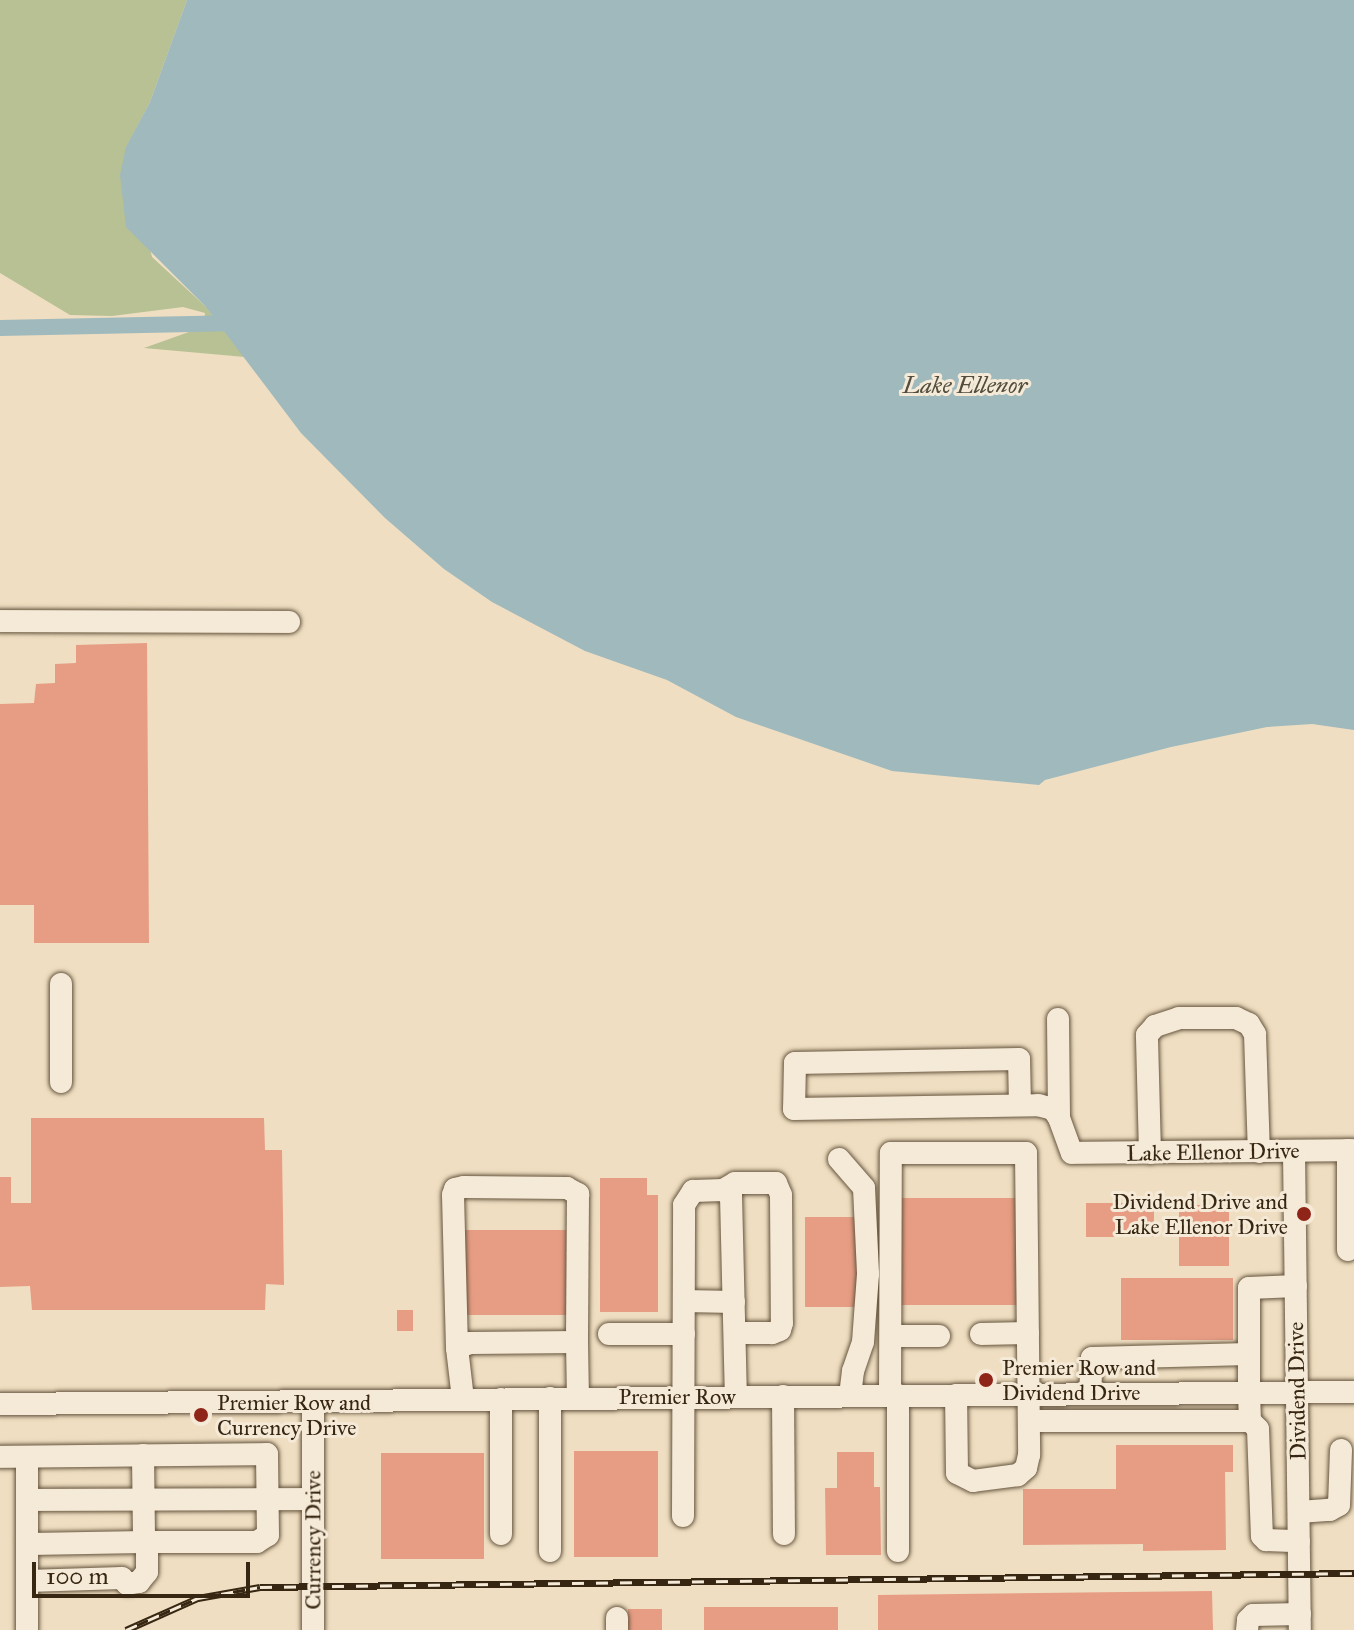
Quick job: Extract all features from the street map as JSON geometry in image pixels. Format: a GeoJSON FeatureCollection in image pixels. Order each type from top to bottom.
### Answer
{"type":"FeatureCollection","features":[{"type":"Feature","properties":{"kind":"street"},"geometry":{"type":"LineString","coordinates":[[0,621],[289,622]]}},
{"type":"Feature","properties":{"kind":"street"},"geometry":{"type":"LineString","coordinates":[[61,984],[61,1082]]}},
{"type":"Feature","properties":{"kind":"street"},"geometry":{"type":"LineString","coordinates":[[1150,1153],[1147,1035],[1155,1026],[1179,1018],[1236,1018],[1249,1024],[1255,1034],[1259,1152]]}},
{"type":"Feature","properties":{"kind":"street"},"geometry":{"type":"LineString","coordinates":[[1058,1019],[1059,1118]]}},
{"type":"Feature","properties":{"kind":"street"},"geometry":{"type":"LineString","coordinates":[[1020,1105],[1019,1059],[795,1063],[794,1109],[1020,1105],[1053,1109],[1059,1118]]}},
{"type":"Feature","properties":{"kind":"street","name":"Lake Ellenor Drive"},"geometry":{"type":"LineString","coordinates":[[1059,1118],[1072,1153],[1351,1150]]}},
{"type":"Feature","properties":{"kind":"street"},"geometry":{"type":"LineString","coordinates":[[1348,1250],[1351,1150]]}},
{"type":"Feature","properties":{"kind":"street","name":"Dividend Drive"},"geometry":{"type":"LineString","coordinates":[[1294,1151],[1300,1622]]}},
{"type":"Feature","properties":{"kind":"street"},"geometry":{"type":"LineString","coordinates":[[898,1551],[893,1336],[888,1319],[891,1153],[1026,1153],[1030,1421],[1029,1455],[1026,1468],[1018,1475],[988,1482],[964,1480],[957,1473],[956,1395]]}},
{"type":"Feature","properties":{"kind":"street"},"geometry":{"type":"LineString","coordinates":[[839,1159],[864,1188],[868,1274],[863,1342],[853,1371],[850,1396]]}},
{"type":"Feature","properties":{"kind":"street"},"geometry":{"type":"LineString","coordinates":[[683,1516],[680,1405],[684,1397],[686,1198],[693,1191],[723,1190],[735,1183],[776,1183],[781,1195],[782,1323],[772,1333],[735,1333]]}},
{"type":"Feature","properties":{"kind":"street"},"geometry":{"type":"LineString","coordinates":[[463,1399],[457,1348],[453,1195],[455,1189],[464,1187],[567,1188],[578,1194],[578,1398]]}},
{"type":"Feature","properties":{"kind":"street"},"geometry":{"type":"LineString","coordinates":[[723,1190],[731,1196],[733,1203],[736,1397]]}},
{"type":"Feature","properties":{"kind":"street"},"geometry":{"type":"LineString","coordinates":[[1296,1286],[1249,1288],[1249,1393],[1250,1421],[1258,1429],[1262,1536],[1266,1540],[1299,1541]]}},
{"type":"Feature","properties":{"kind":"street"},"geometry":{"type":"LineString","coordinates":[[684,1301],[734,1302]]}},
{"type":"Feature","properties":{"kind":"street"},"geometry":{"type":"LineString","coordinates":[[981,1334],[1028,1333]]}},
{"type":"Feature","properties":{"kind":"street"},"geometry":{"type":"LineString","coordinates":[[609,1334],[684,1334]]}},
{"type":"Feature","properties":{"kind":"street"},"geometry":{"type":"LineString","coordinates":[[893,1336],[939,1336]]}},
{"type":"Feature","properties":{"kind":"street"},"geometry":{"type":"LineString","coordinates":[[457,1348],[470,1343],[577,1342]]}},
{"type":"Feature","properties":{"kind":"street"},"geometry":{"type":"LineString","coordinates":[[1090,1394],[1092,1358],[1249,1354]]}},
{"type":"Feature","properties":{"kind":"street","name":"Premier Row"},"geometry":{"type":"LineString","coordinates":[[0,1404],[1354,1392]]}},
{"type":"Feature","properties":{"kind":"street"},"geometry":{"type":"LineString","coordinates":[[783,1396],[784,1534]]}},
{"type":"Feature","properties":{"kind":"street"},"geometry":{"type":"LineString","coordinates":[[550,1398],[550,1551]]}},
{"type":"Feature","properties":{"kind":"street"},"geometry":{"type":"LineString","coordinates":[[501,1399],[501,1534]]}},
{"type":"Feature","properties":{"kind":"street","name":"Currency Drive"},"geometry":{"type":"LineString","coordinates":[[313,1401],[313,1630]]}},
{"type":"Feature","properties":{"kind":"street"},"geometry":{"type":"LineString","coordinates":[[1030,1421],[1250,1421]]}},
{"type":"Feature","properties":{"kind":"street"},"geometry":{"type":"LineString","coordinates":[[1299,1512],[1330,1510],[1339,1505],[1341,1450]]}},
{"type":"Feature","properties":{"kind":"street"},"geometry":{"type":"LineString","coordinates":[[0,1457],[267,1454],[268,1535],[257,1542],[27,1544]]}},
{"type":"Feature","properties":{"kind":"street"},"geometry":{"type":"LineString","coordinates":[[27,1581],[122,1578],[127,1584],[139,1582],[147,1572],[143,1455]]}},
{"type":"Feature","properties":{"kind":"street"},"geometry":{"type":"LineString","coordinates":[[27,1457],[27,1630]]}},
{"type":"Feature","properties":{"kind":"street"},"geometry":{"type":"LineString","coordinates":[[1259,1488],[1298,1487]]}},
{"type":"Feature","properties":{"kind":"street"},"geometry":{"type":"LineString","coordinates":[[27,1500],[313,1499]]}},
{"type":"Feature","properties":{"kind":"street"},"geometry":{"type":"LineString","coordinates":[[1247,1630],[1253,1615],[1300,1622]]}},
{"type":"Feature","properties":{"kind":"green space"},"geometry":{"type":"Polygon","coordinates":[[[0,0],[187,0],[150,102],[126,148],[152,257],[205,306],[245,357],[144,348],[203,327],[205,313],[183,307],[112,316],[70,315],[0,273],[0,0]]]}},
{"type":"Feature","properties":{"kind":"water","name":"Lake Ellenor"},"geometry":{"type":"Polygon","coordinates":[[[187,0],[1354,0],[1354,730],[1312,724],[1267,727],[1171,747],[1045,780],[1039,785],[892,771],[736,717],[667,680],[585,651],[492,602],[444,569],[385,518],[301,433],[205,306],[126,227],[120,175],[126,147],[150,102],[187,0]]]}},
{"type":"Feature","properties":{"kind":"building"},"geometry":{"type":"Polygon","coordinates":[[[147,643],[149,943],[34,943],[34,905],[0,905],[0,704],[34,703],[36,684],[55,683],[55,664],[76,663],[76,645],[147,643]]]}},
{"type":"Feature","properties":{"kind":"building"},"geometry":{"type":"Polygon","coordinates":[[[31,1118],[264,1118],[265,1150],[282,1150],[284,1285],[266,1284],[265,1310],[32,1310],[30,1286],[0,1287],[0,1177],[11,1177],[11,1203],[31,1203],[31,1118]]]}},
{"type":"Feature","properties":{"kind":"building"},"geometry":{"type":"Polygon","coordinates":[[[600,1178],[647,1178],[647,1195],[658,1195],[658,1312],[600,1312],[600,1178]]]}},
{"type":"Feature","properties":{"kind":"building"},"geometry":{"type":"Polygon","coordinates":[[[899,1198],[1023,1198],[1023,1305],[899,1305],[899,1198]]]}},
{"type":"Feature","properties":{"kind":"building"},"geometry":{"type":"Polygon","coordinates":[[[1086,1203],[1154,1203],[1154,1237],[1086,1237],[1086,1203]]]}},
{"type":"Feature","properties":{"kind":"building"},"geometry":{"type":"Polygon","coordinates":[[[1179,1205],[1229,1205],[1229,1266],[1179,1266],[1179,1205]]]}},
{"type":"Feature","properties":{"kind":"building"},"geometry":{"type":"Polygon","coordinates":[[[805,1217],[857,1217],[857,1307],[805,1307],[805,1217]]]}},
{"type":"Feature","properties":{"kind":"building"},"geometry":{"type":"Polygon","coordinates":[[[460,1230],[573,1230],[573,1315],[460,1315],[460,1230]]]}},
{"type":"Feature","properties":{"kind":"building"},"geometry":{"type":"Polygon","coordinates":[[[1121,1278],[1233,1278],[1233,1340],[1121,1340],[1121,1278]]]}},
{"type":"Feature","properties":{"kind":"building"},"geometry":{"type":"Polygon","coordinates":[[[397,1310],[413,1310],[413,1331],[397,1331],[397,1310]]]}},
{"type":"Feature","properties":{"kind":"building"},"geometry":{"type":"Polygon","coordinates":[[[1116,1445],[1233,1445],[1233,1472],[1225,1472],[1226,1550],[1143,1551],[1143,1544],[1023,1545],[1023,1489],[1116,1489],[1116,1445]]]}},
{"type":"Feature","properties":{"kind":"building"},"geometry":{"type":"Polygon","coordinates":[[[574,1451],[658,1451],[658,1557],[574,1557],[574,1451]]]}},
{"type":"Feature","properties":{"kind":"building"},"geometry":{"type":"Polygon","coordinates":[[[837,1452],[874,1452],[874,1487],[880,1487],[881,1555],[826,1555],[825,1488],[837,1488],[837,1452]]]}},
{"type":"Feature","properties":{"kind":"building"},"geometry":{"type":"Polygon","coordinates":[[[381,1453],[484,1453],[484,1559],[381,1559],[381,1453]]]}},
{"type":"Feature","properties":{"kind":"building"},"geometry":{"type":"Polygon","coordinates":[[[1212,1591],[1213,1630],[878,1630],[878,1595],[1212,1591]]]}},
{"type":"Feature","properties":{"kind":"building"},"geometry":{"type":"Polygon","coordinates":[[[704,1607],[838,1607],[838,1630],[704,1630],[704,1607]]]}},
{"type":"Feature","properties":{"kind":"building"},"geometry":{"type":"Polygon","coordinates":[[[628,1609],[662,1609],[662,1630],[628,1630],[628,1609]]]}},
{"type":"Feature","properties":{"kind":"waterway"},"geometry":{"type":"LineString","coordinates":[[0,328],[239,323]]}},
{"type":"Feature","properties":{"kind":"railway"},"geometry":{"type":"LineString","coordinates":[[126,1630],[198,1598],[260,1587],[1354,1573]]}},
{"type":"Feature","properties":{"kind":"place","name":"Dividend Drive and Lake Ellenor Drive"},"geometry":{"type":"Point","coordinates":[1304,1214]}},
{"type":"Feature","properties":{"kind":"place","name":"Premier Row and Dividend Drive"},"geometry":{"type":"Point","coordinates":[986,1380]}},
{"type":"Feature","properties":{"kind":"place","name":"Premier Row and Currency Drive"},"geometry":{"type":"Point","coordinates":[201,1415]}}]}
